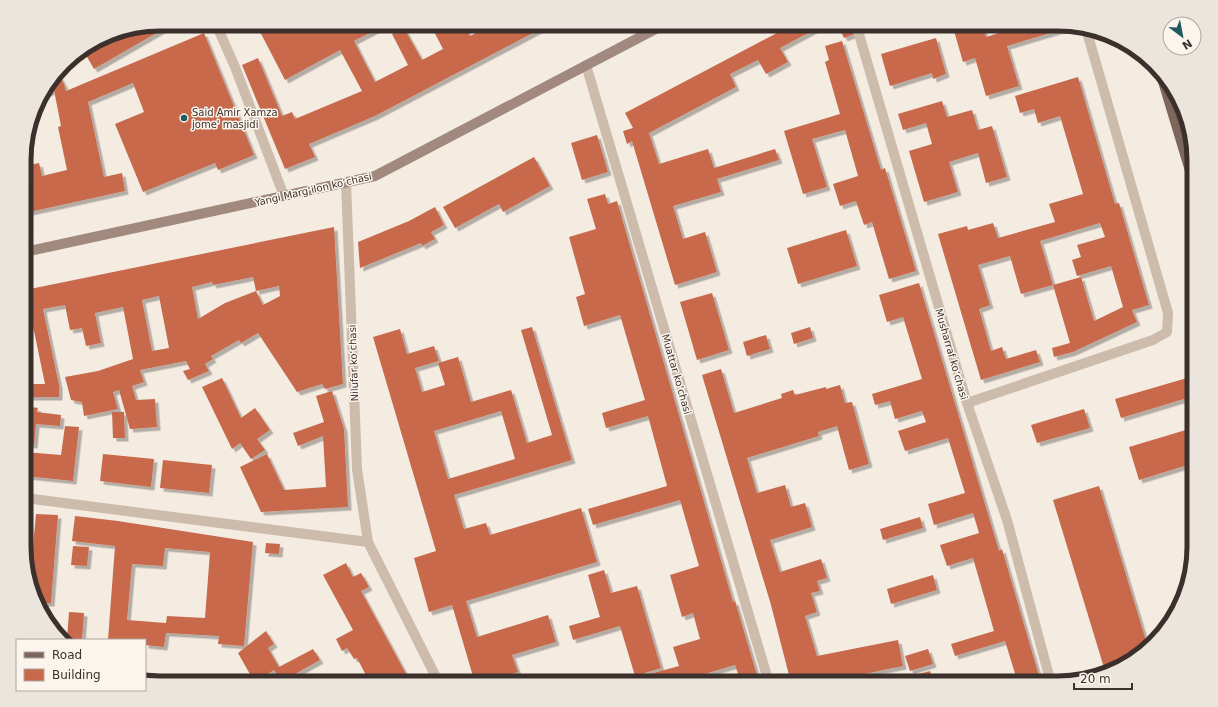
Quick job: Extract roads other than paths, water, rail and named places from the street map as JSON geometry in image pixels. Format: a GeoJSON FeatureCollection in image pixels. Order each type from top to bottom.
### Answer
{"type":"FeatureCollection","features":[{"type":"Feature","properties":{"kind":"main road","name":"Yangi Margʻilon koʻchasi"},"geometry":{"type":"LineString","coordinates":[[31,251],[375,176],[652,31]]}},
{"type":"Feature","properties":{"kind":"main road"},"geometry":{"type":"LineString","coordinates":[[1165,89],[1187,161]]}},
{"type":"Feature","properties":{"kind":"street"},"geometry":{"type":"LineString","coordinates":[[219,31],[235,67],[284,196]]}},
{"type":"Feature","properties":{"kind":"street","name":"Musharraf koʻchasi"},"geometry":{"type":"LineString","coordinates":[[858,31],[967,403],[1007,520],[1049,676]]}},
{"type":"Feature","properties":{"kind":"street"},"geometry":{"type":"LineString","coordinates":[[967,403],[1153,340],[1167,332],[1168,313],[1088,34]]}},
{"type":"Feature","properties":{"kind":"street","name":"Muattar koʻchasi"},"geometry":{"type":"LineString","coordinates":[[586,65],[766,676]]}},
{"type":"Feature","properties":{"kind":"street","name":"Nilufar koʻchasi"},"geometry":{"type":"LineString","coordinates":[[346,182],[357,469],[368,542],[435,676]]}},
{"type":"Feature","properties":{"kind":"street"},"geometry":{"type":"LineString","coordinates":[[31,499],[368,542]]}},
{"type":"Feature","properties":{"kind":"place","name":"Said Amir Xamza jome' masjidi"},"geometry":{"type":"Point","coordinates":[184,118]}}]}
